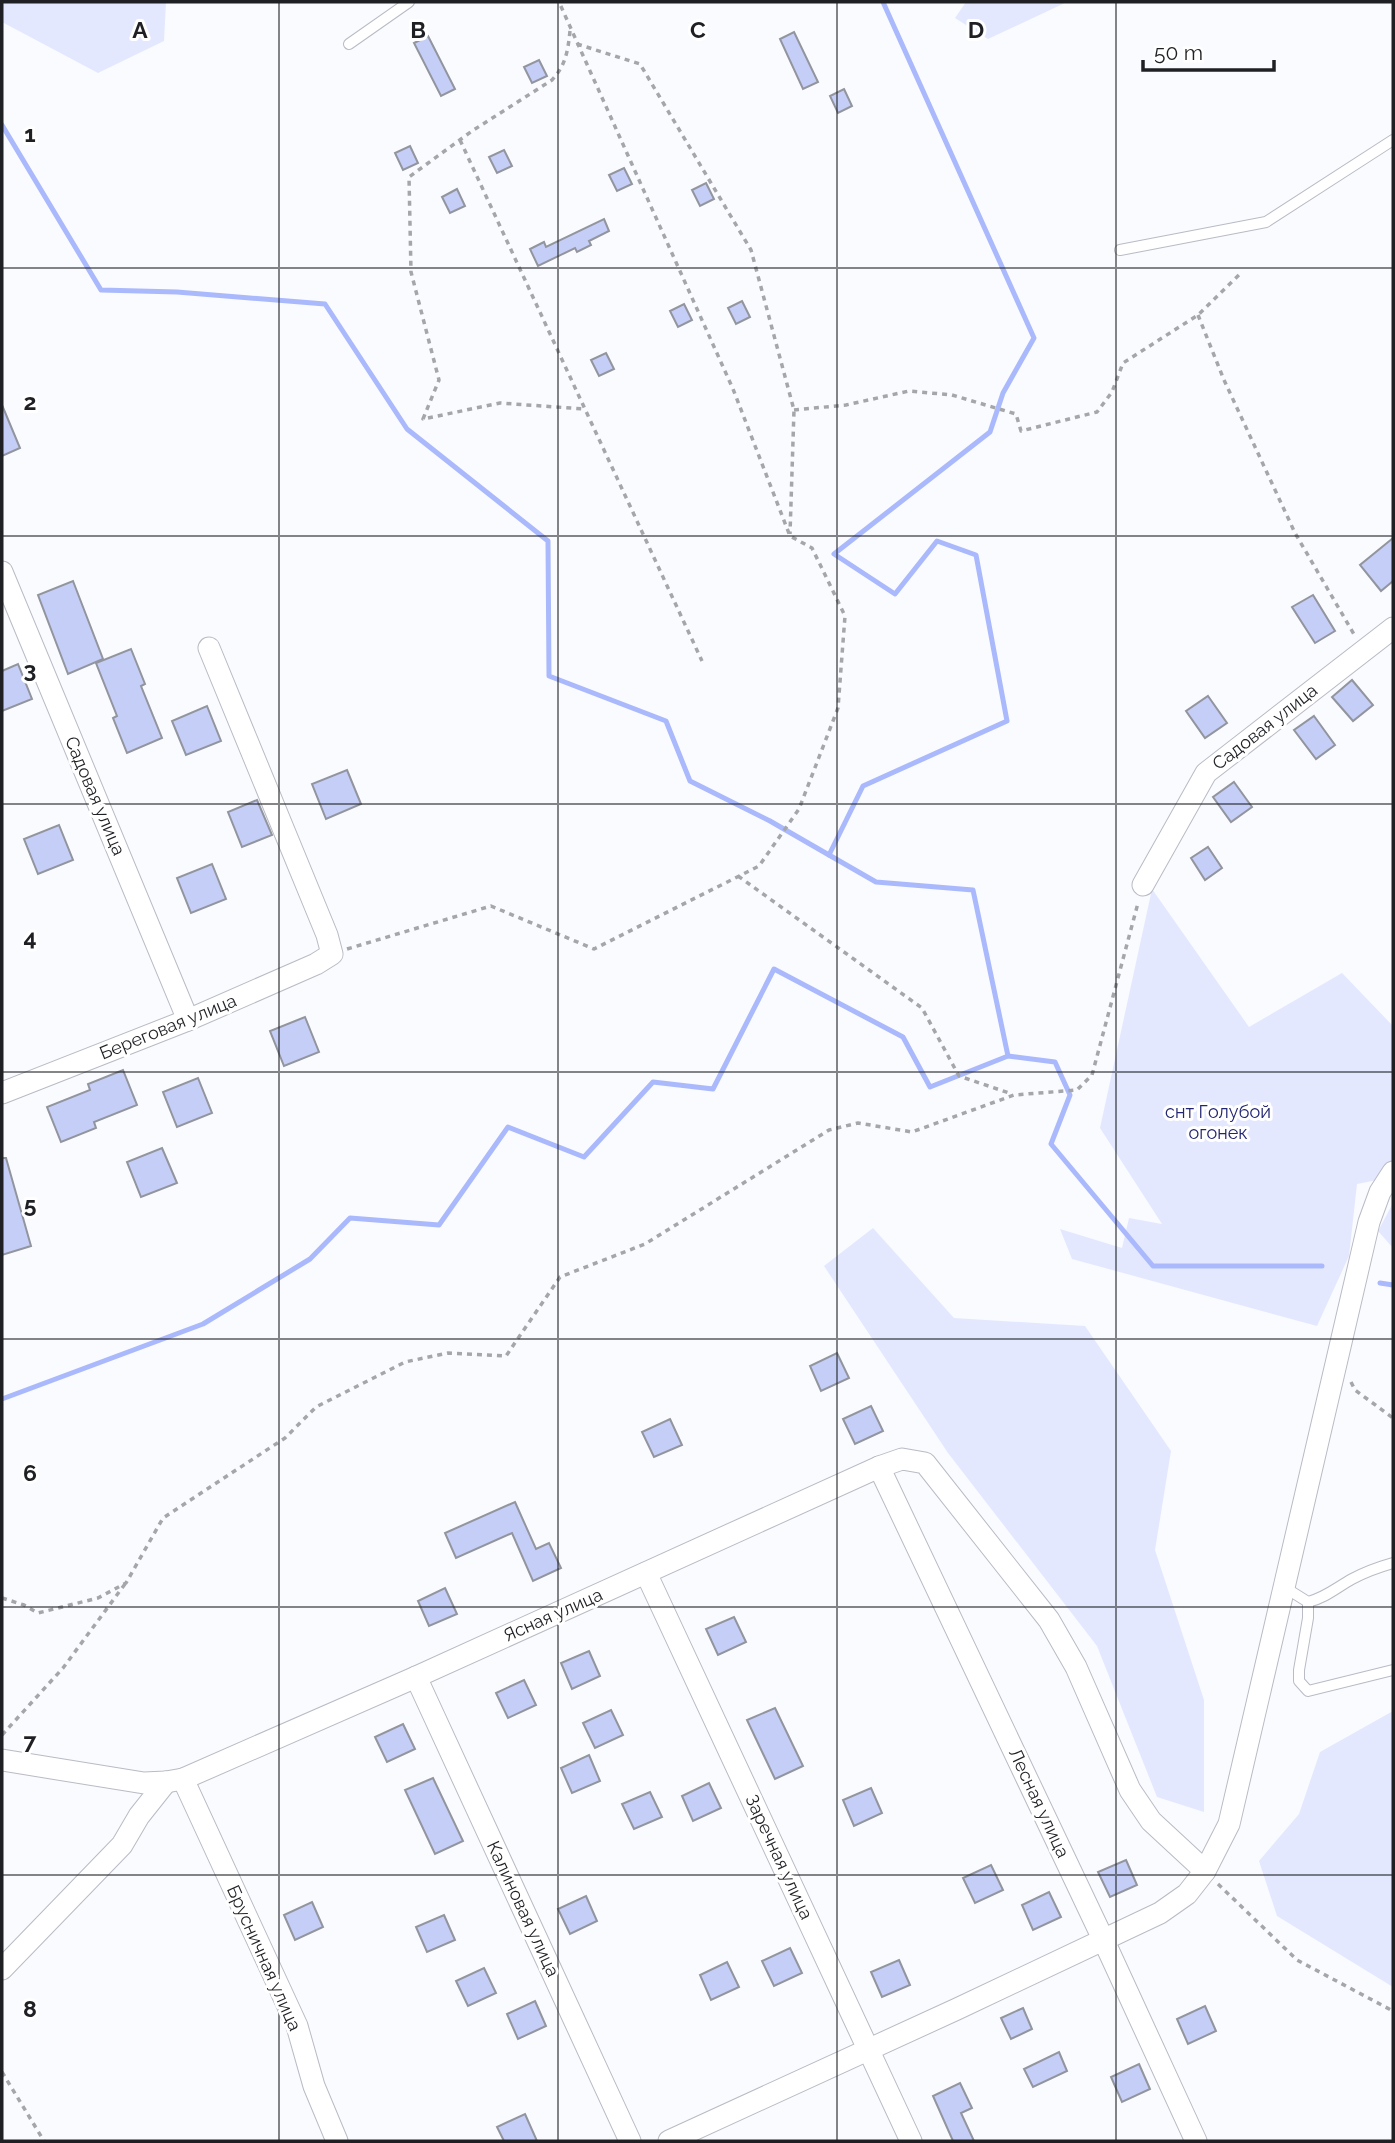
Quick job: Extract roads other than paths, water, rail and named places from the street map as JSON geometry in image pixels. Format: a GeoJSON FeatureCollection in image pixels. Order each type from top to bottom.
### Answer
{"type":"FeatureCollection","features":[{"type":"Feature","properties":{"kind":"street","name":"Садовая улица"},"geometry":{"type":"LineString","coordinates":[[2,572],[188,1020]]}},
{"type":"Feature","properties":{"kind":"street","name":"Садовая улица"},"geometry":{"type":"LineString","coordinates":[[1143,885],[1206,773],[1393,628]]}},
{"type":"Feature","properties":{"kind":"street","name":"Береговая улица"},"geometry":{"type":"LineString","coordinates":[[2,1093],[188,1020],[316,964],[332,954],[327,935],[209,648]]}},
{"type":"Feature","properties":{"kind":"street"},"geometry":{"type":"LineString","coordinates":[[669,2141],[1160,1913],[1186,1894],[1205,1871],[1229,1824],[1369,1222],[1380,1192],[1393,1172]]}},
{"type":"Feature","properties":{"kind":"street","name":"Ясная улица"},"geometry":{"type":"LineString","coordinates":[[175,1780],[416,1677],[879,1467],[902,1459],[925,1462],[1049,1620],[1076,1667],[1130,1790],[1151,1821],[1205,1871]]}},
{"type":"Feature","properties":{"kind":"street","name":"Лесная улица"},"geometry":{"type":"LineString","coordinates":[[879,1467],[1196,2141]]}},
{"type":"Feature","properties":{"kind":"street","name":"Заречная улица"},"geometry":{"type":"LineString","coordinates":[[646,1573],[911,2141]]}},
{"type":"Feature","properties":{"kind":"street","name":"Калиновая улица"},"geometry":{"type":"LineString","coordinates":[[416,1677],[630,2141]]}},
{"type":"Feature","properties":{"kind":"street"},"geometry":{"type":"LineString","coordinates":[[2,1760],[144,1783],[175,1780]]}},
{"type":"Feature","properties":{"kind":"street"},"geometry":{"type":"LineString","coordinates":[[118,1779],[131,1791],[139,1816]]}},
{"type":"Feature","properties":{"kind":"street"},"geometry":{"type":"LineString","coordinates":[[2,1969],[121,1845],[139,1816],[175,1780]]}},
{"type":"Feature","properties":{"kind":"street","name":"Брусничная улица"},"geometry":{"type":"LineString","coordinates":[[175,1780],[297,2026],[314,2086],[337,2141]]}},
{"type":"Feature","properties":{"kind":"lane"},"geometry":{"type":"LineString","coordinates":[[349,44],[409,2]]}},
{"type":"Feature","properties":{"kind":"lane"},"geometry":{"type":"LineString","coordinates":[[1120,250],[1266,222],[1393,140]]}},
{"type":"Feature","properties":{"kind":"lane"},"geometry":{"type":"LineString","coordinates":[[1284,1587],[1308,1602],[1321,1599],[1351,1580],[1393,1563]]}},
{"type":"Feature","properties":{"kind":"lane"},"geometry":{"type":"LineString","coordinates":[[1308,1602],[1299,1670],[1299,1681],[1303,1688],[1308,1691],[1393,1670]]}},
{"type":"Feature","properties":{"kind":"waterway"},"geometry":{"type":"LineString","coordinates":[[883,2],[1034,338],[1003,393],[990,432],[834,554],[895,594],[937,541],[976,555],[1007,721],[863,786],[829,855],[876,882],[973,890],[1008,1056],[1055,1062],[1070,1095],[1051,1144],[1153,1266],[1322,1266]]}},
{"type":"Feature","properties":{"kind":"waterway"},"geometry":{"type":"LineString","coordinates":[[2,125],[101,290],[177,292],[325,304],[407,429],[548,541],[549,676],[666,721],[690,781],[770,821],[829,855]]}},
{"type":"Feature","properties":{"kind":"waterway"},"geometry":{"type":"LineString","coordinates":[[2,1399],[203,1324],[310,1259],[350,1218],[439,1225],[508,1127],[584,1157],[653,1082],[713,1089],[774,969],[903,1037],[930,1087],[1008,1056]]}},
{"type":"Feature","properties":{"kind":"waterway"},"geometry":{"type":"LineString","coordinates":[[1380,1283],[1393,1285]]}},
{"type":"Feature","properties":{"kind":"park label","name":"снт Голубой огонек"},"geometry":{"type":"Point","coordinates":[1218,1122]}}]}
